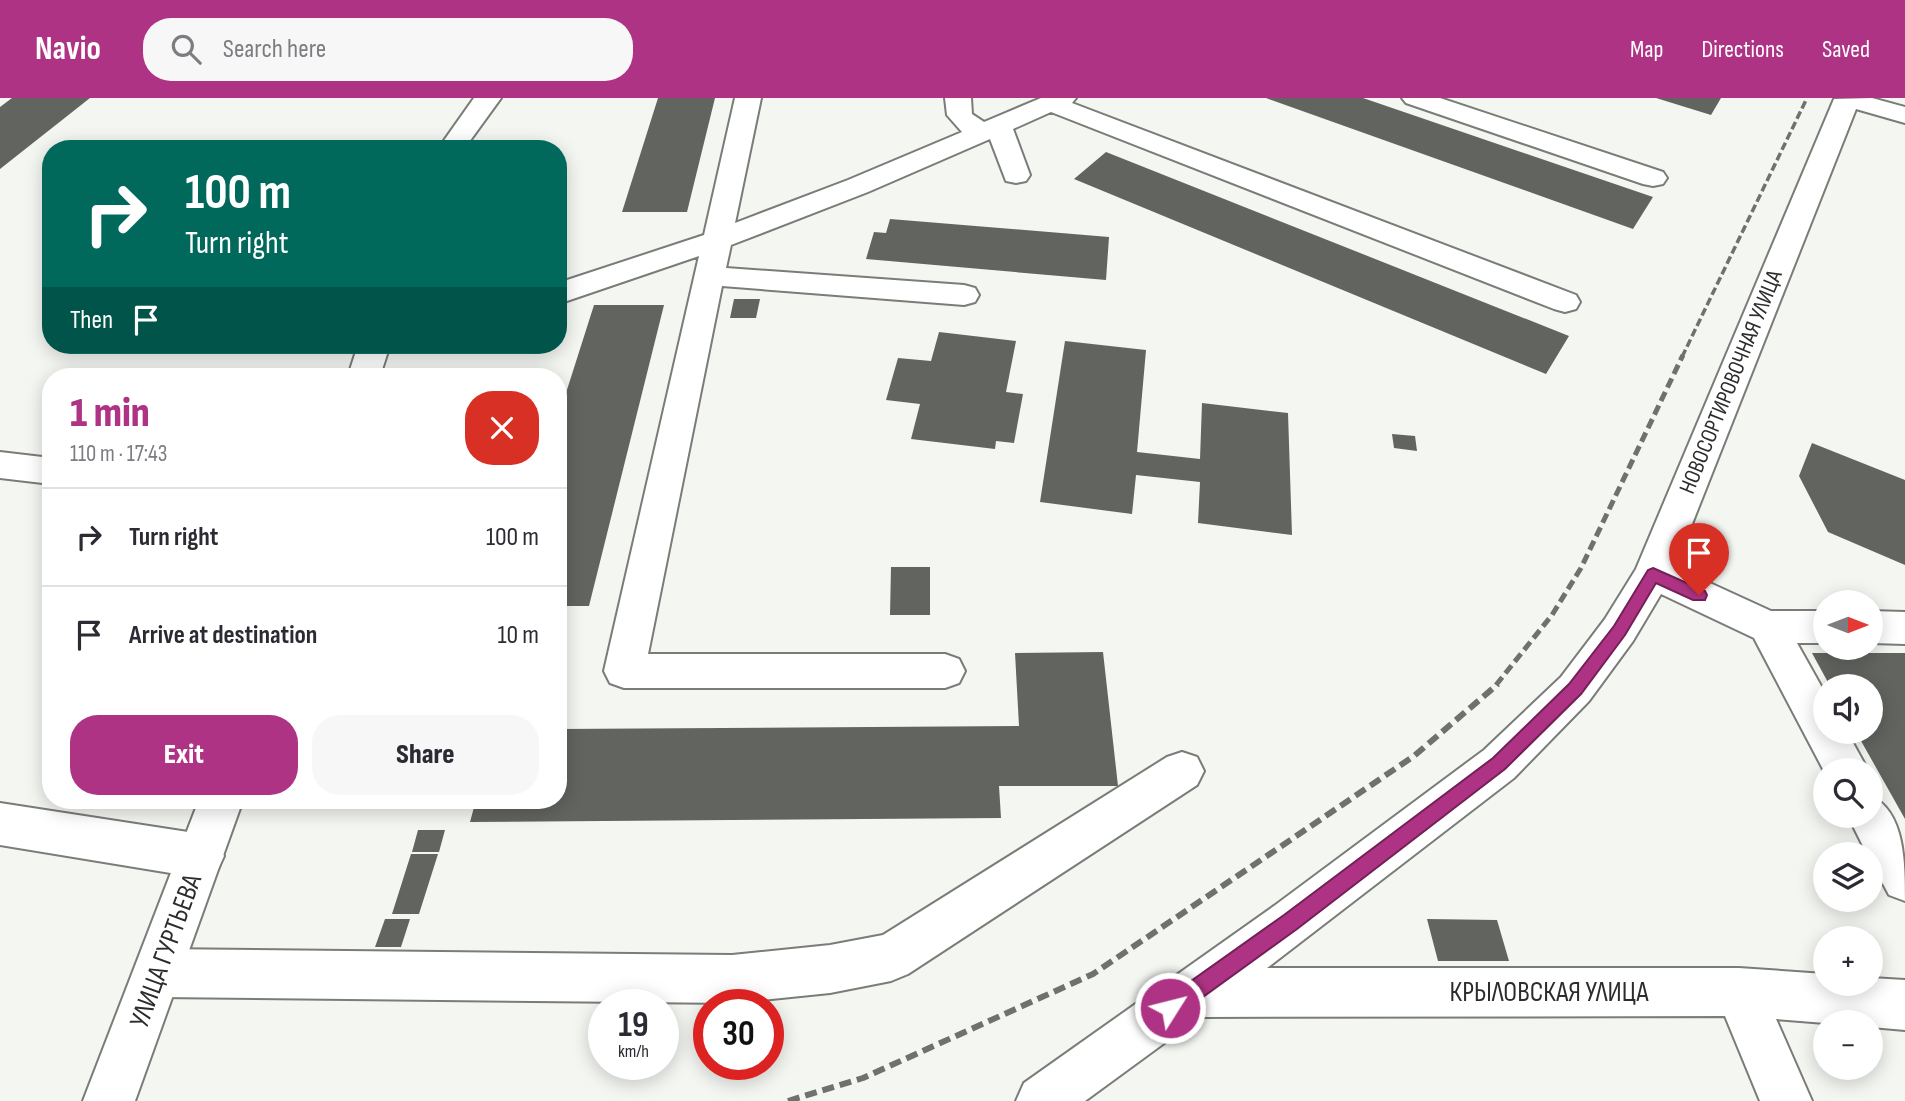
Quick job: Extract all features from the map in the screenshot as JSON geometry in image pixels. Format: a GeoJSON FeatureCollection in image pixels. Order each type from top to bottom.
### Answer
{"type":"FeatureCollection","features":[{"type":"Feature","properties":{"kind":"street"},"geometry":{"type":"LineString","coordinates":[[457,140],[488,98]]}},
{"type":"Feature","properties":{"kind":"street"},"geometry":{"type":"LineString","coordinates":[[748,98],[624,671],[945,671]]}},
{"type":"Feature","properties":{"kind":"street"},"geometry":{"type":"LineString","coordinates":[[958,98],[956,107],[959,116],[991,130],[1016,175]]}},
{"type":"Feature","properties":{"kind":"street"},"geometry":{"type":"LineString","coordinates":[[1415,98],[1653,178]]}},
{"type":"Feature","properties":{"kind":"street"},"geometry":{"type":"LineString","coordinates":[[1847,99],[1905,115]]}},
{"type":"Feature","properties":{"kind":"street","name":"НОВОСОРТИРОВОЧНАЯ УЛИЦА"},"geometry":{"type":"LineString","coordinates":[[1042,1101],[1291,922],[1499,764],[1575,689],[1619,631],[1653,574],[1847,99]]}},
{"type":"Feature","properties":{"kind":"street"},"geometry":{"type":"LineString","coordinates":[[567,291],[718,240],[858,186],[1058,101],[1565,302]]}},
{"type":"Feature","properties":{"kind":"street"},"geometry":{"type":"LineString","coordinates":[[710,275],[964,295]]}},
{"type":"Feature","properties":{"kind":"street"},"geometry":{"type":"LineString","coordinates":[[0,465],[42,470]]}},
{"type":"Feature","properties":{"kind":"street"},"geometry":{"type":"LineString","coordinates":[[1653,574],[1768,627],[1813,627]]}},
{"type":"Feature","properties":{"kind":"street"},"geometry":{"type":"LineString","coordinates":[[1768,627],[1839,758]]}},
{"type":"Feature","properties":{"kind":"street"},"geometry":{"type":"LineString","coordinates":[[1883,627],[1905,628]]}},
{"type":"Feature","properties":{"kind":"street"},"geometry":{"type":"LineString","coordinates":[[158,972],[732,979],[830,969],[891,957],[1182,771]]}},
{"type":"Feature","properties":{"kind":"street","name":"УЛИЦА ГУРТЬЕВА"},"geometry":{"type":"LineString","coordinates":[[109,1101],[218,809]]}},
{"type":"Feature","properties":{"kind":"street"},"geometry":{"type":"LineString","coordinates":[[0,824],[201,856]]}},
{"type":"Feature","properties":{"kind":"street"},"geometry":{"type":"LineString","coordinates":[[1877,828],[1905,879]]}},
{"type":"Feature","properties":{"kind":"street"},"geometry":{"type":"LineString","coordinates":[[1739,992],[1786,1101]]}},
{"type":"Feature","properties":{"kind":"street","name":"КРЫЛОВСКАЯ УЛИЦА"},"geometry":{"type":"LineString","coordinates":[[1192,993],[1739,992],[1905,1005]]}},
{"type":"Feature","properties":{"kind":"building"},"geometry":{"type":"Polygon","coordinates":[[[12,98],[90,98],[0,169],[0,107],[12,98]]]}},
{"type":"Feature","properties":{"kind":"building"},"geometry":{"type":"Polygon","coordinates":[[[658,98],[715,98],[687,212],[622,212],[658,98]]]}},
{"type":"Feature","properties":{"kind":"building"},"geometry":{"type":"Polygon","coordinates":[[[1266,98],[1363,98],[1653,197],[1633,229],[1266,98]]]}},
{"type":"Feature","properties":{"kind":"building"},"geometry":{"type":"Polygon","coordinates":[[[1656,98],[1721,98],[1711,115],[1656,98]]]}},
{"type":"Feature","properties":{"kind":"building"},"geometry":{"type":"Polygon","coordinates":[[[1106,152],[1569,336],[1546,374],[1074,179],[1106,152]]]}},
{"type":"Feature","properties":{"kind":"building"},"geometry":{"type":"Polygon","coordinates":[[[890,219],[1109,237],[1106,280],[866,259],[874,232],[886,233],[890,219]]]}},
{"type":"Feature","properties":{"kind":"building"},"geometry":{"type":"Polygon","coordinates":[[[734,299],[760,299],[756,318],[730,318],[734,299]]]}},
{"type":"Feature","properties":{"kind":"building"},"geometry":{"type":"Polygon","coordinates":[[[594,305],[664,305],[589,606],[567,606],[567,390],[594,305]]]}},
{"type":"Feature","properties":{"kind":"building"},"geometry":{"type":"Polygon","coordinates":[[[939,332],[1016,341],[1006,392],[1023,394],[1014,443],[996,441],[995,449],[911,439],[920,404],[886,400],[898,358],[931,361],[939,332]]]}},
{"type":"Feature","properties":{"kind":"building"},"geometry":{"type":"Polygon","coordinates":[[[1065,341],[1146,350],[1137,452],[1200,459],[1202,403],[1288,413],[1292,535],[1198,523],[1200,482],[1136,475],[1132,514],[1040,502],[1065,341]]]}},
{"type":"Feature","properties":{"kind":"building"},"geometry":{"type":"Polygon","coordinates":[[[1392,434],[1415,436],[1417,451],[1394,448],[1392,434]]]}},
{"type":"Feature","properties":{"kind":"building"},"geometry":{"type":"Polygon","coordinates":[[[1812,443],[1905,480],[1905,565],[1828,532],[1799,476],[1812,443]]]}},
{"type":"Feature","properties":{"kind":"building"},"geometry":{"type":"Polygon","coordinates":[[[891,567],[930,567],[930,615],[890,615],[891,567]]]}},
{"type":"Feature","properties":{"kind":"building"},"geometry":{"type":"Polygon","coordinates":[[[1103,652],[1118,786],[999,786],[1001,818],[470,822],[474,809],[567,809],[567,729],[1019,726],[1015,653],[1103,652]]]}},
{"type":"Feature","properties":{"kind":"building"},"geometry":{"type":"Polygon","coordinates":[[[1883,653],[1905,653],[1905,819],[1883,780],[1883,758],[1871,758],[1863,744],[1883,744],[1883,674],[1823,674],[1816,660],[1883,660],[1883,653]]]}},
{"type":"Feature","properties":{"kind":"building"},"geometry":{"type":"Polygon","coordinates":[[[418,830],[445,830],[439,852],[412,852],[418,830]]]}},
{"type":"Feature","properties":{"kind":"building"},"geometry":{"type":"Polygon","coordinates":[[[411,854],[438,854],[419,914],[392,914],[411,854]]]}},
{"type":"Feature","properties":{"kind":"building"},"geometry":{"type":"Polygon","coordinates":[[[385,919],[410,919],[401,947],[375,947],[385,919]]]}},
{"type":"Feature","properties":{"kind":"building"},"geometry":{"type":"Polygon","coordinates":[[[1427,919],[1497,920],[1509,961],[1438,961],[1427,919]]]}},
{"type":"Feature","properties":{"kind":"railway"},"geometry":{"type":"LineString","coordinates":[[1682,357],[1807,98]]}},
{"type":"Feature","properties":{"kind":"railway"},"geometry":{"type":"LineString","coordinates":[[1496,685],[1552,615],[1581,568],[1683,355]]}},
{"type":"Feature","properties":{"kind":"railway"},"geometry":{"type":"LineString","coordinates":[[788,1101],[863,1078],[1093,974],[1414,756],[1498,684]]}},
{"type":"Feature","properties":{"kind":"route"},"geometry":{"type":"LineString","coordinates":[[1170,1008],[1291,922],[1499,764],[1575,689],[1619,631],[1653,574],[1699,595]]}}]}
